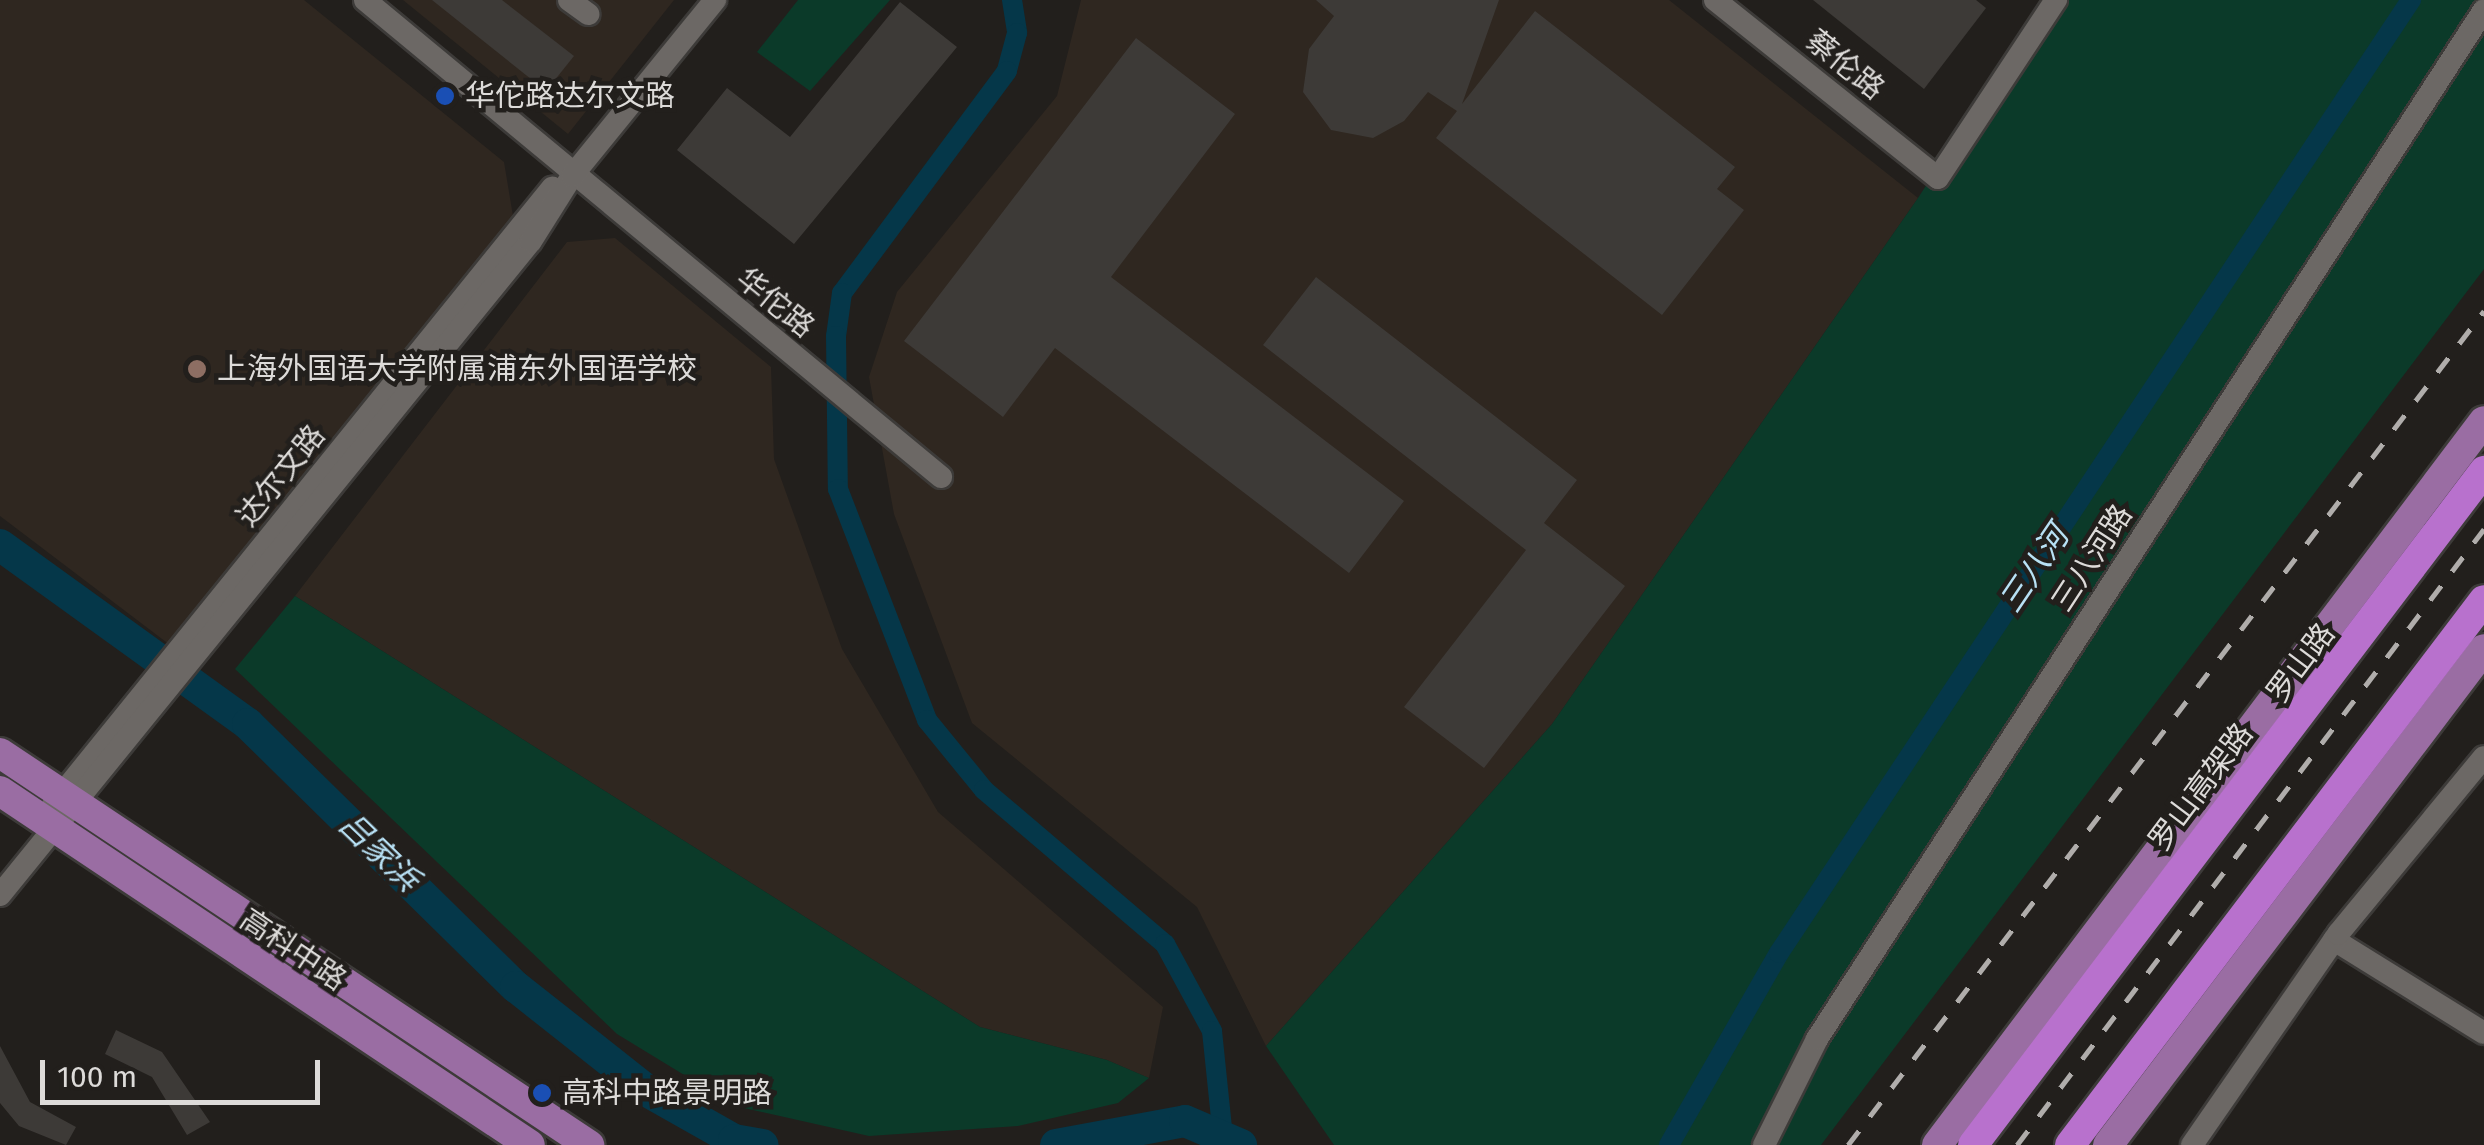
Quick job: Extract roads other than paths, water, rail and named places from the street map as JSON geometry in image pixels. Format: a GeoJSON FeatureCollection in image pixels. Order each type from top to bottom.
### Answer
{"type":"FeatureCollection","features":[{"type":"Feature","properties":{"kind":"highway","name":"罗山高架路"},"geometry":{"type":"LineString","coordinates":[[1973,1145],[2484,471]]}},
{"type":"Feature","properties":{"kind":"highway"},"geometry":{"type":"LineString","coordinates":[[2070,1145],[2484,600]]}},
{"type":"Feature","properties":{"kind":"main road","name":"罗山路"},"geometry":{"type":"LineString","coordinates":[[1937,1145],[2484,421]]}},
{"type":"Feature","properties":{"kind":"main road"},"geometry":{"type":"LineString","coordinates":[[2108,1145],[2484,649]]}},
{"type":"Feature","properties":{"kind":"main road","name":"高科中路"},"geometry":{"type":"LineString","coordinates":[[0,752],[589,1145]]}},
{"type":"Feature","properties":{"kind":"main road","name":"高科中路"},"geometry":{"type":"LineString","coordinates":[[0,791],[511,1140]]}},
{"type":"Feature","properties":{"kind":"street","name":"华佗路"},"geometry":{"type":"LineString","coordinates":[[346,0],[551,170],[572,176]]}},
{"type":"Feature","properties":{"kind":"street","name":"华佗路"},"geometry":{"type":"LineString","coordinates":[[365,0],[560,159],[572,176],[940,477]]}},
{"type":"Feature","properties":{"kind":"street","name":"达尔文路"},"geometry":{"type":"LineString","coordinates":[[47,823],[228,603],[554,186],[572,176],[715,0]]}},
{"type":"Feature","properties":{"kind":"street","name":"蔡伦路"},"geometry":{"type":"LineString","coordinates":[[1715,0],[1938,178],[2056,0]]}},
{"type":"Feature","properties":{"kind":"street","name":"三八河路"},"geometry":{"type":"LineString","coordinates":[[1764,1145],[1817,1039],[2484,10]]}},
{"type":"Feature","properties":{"kind":"street"},"geometry":{"type":"LineString","coordinates":[[2192,1145],[2334,940],[2484,757]]}},
{"type":"Feature","properties":{"kind":"street"},"geometry":{"type":"LineString","coordinates":[[0,871],[47,823]]}},
{"type":"Feature","properties":{"kind":"street"},"geometry":{"type":"LineString","coordinates":[[0,895],[47,823]]}},
{"type":"Feature","properties":{"kind":"street"},"geometry":{"type":"LineString","coordinates":[[2334,940],[2484,1033]]}},
{"type":"Feature","properties":{"kind":"waterway"},"geometry":{"type":"LineString","coordinates":[[1012,0],[1017,33],[1007,71],[842,293],[836,336],[838,489],[927,720],[984,790],[1165,944],[1212,1031],[1223,1137]]}},
{"type":"Feature","properties":{"kind":"waterway","name":"三八河"},"geometry":{"type":"LineString","coordinates":[[1669,1145],[1779,953],[2411,0]]}},
{"type":"Feature","properties":{"kind":"waterway","name":"吕家浜"},"geometry":{"type":"LineString","coordinates":[[0,545],[248,724],[516,987],[649,1092],[734,1140],[763,1145]]}},
{"type":"Feature","properties":{"kind":"waterway","name":"吕家浜"},"geometry":{"type":"LineString","coordinates":[[1056,1145],[1185,1121],[1241,1145]]}},
{"type":"Feature","properties":{"kind":"railway"},"geometry":{"type":"LineString","coordinates":[[1848,1145],[2484,311]]}},
{"type":"Feature","properties":{"kind":"railway"},"geometry":{"type":"LineString","coordinates":[[2017,1145],[2484,529]]}},
{"type":"Feature","properties":{"kind":"place","name":"华佗路达尔文路"},"geometry":{"type":"Point","coordinates":[445,96]}},
{"type":"Feature","properties":{"kind":"place","name":"上海外国语大学附属浦东外国语学校"},"geometry":{"type":"Point","coordinates":[197,369]}},
{"type":"Feature","properties":{"kind":"place","name":"高科中路景明路"},"geometry":{"type":"Point","coordinates":[542,1093]}}]}
